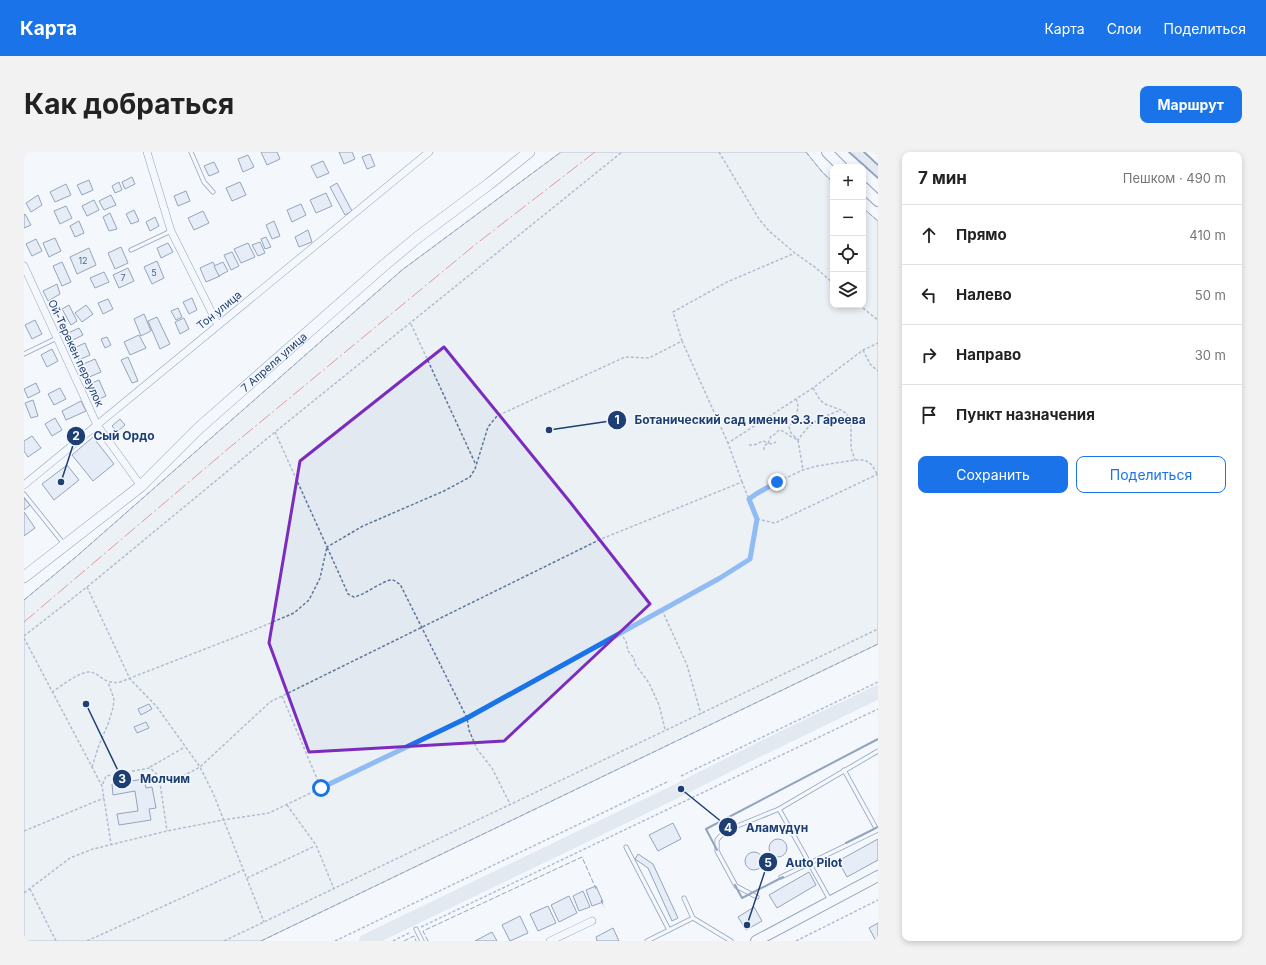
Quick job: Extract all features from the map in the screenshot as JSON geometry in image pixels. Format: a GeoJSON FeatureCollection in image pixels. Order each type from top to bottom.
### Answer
{"type":"FeatureCollection","features":[{"type":"Feature","properties":{"kind":"main road","name":"7 Апреля улица"},"geometry":{"type":"LineString","coordinates":[[24,577],[141,486],[200,428],[382,267],[418,237],[529,152]]}},
{"type":"Feature","properties":{"kind":"main road"},"geometry":{"type":"LineString","coordinates":[[827,152],[839,164]]}},
{"type":"Feature","properties":{"kind":"main road"},"geometry":{"type":"LineString","coordinates":[[866,190],[878,201]]}},
{"type":"Feature","properties":{"kind":"main road"},"geometry":{"type":"LineString","coordinates":[[756,941],[878,876]]}},
{"type":"Feature","properties":{"kind":"street"},"geometry":{"type":"LineString","coordinates":[[147,152],[172,231],[218,325]]}},
{"type":"Feature","properties":{"kind":"street","name":"Тон улица"},"geometry":{"type":"LineString","coordinates":[[24,485],[429,152]]}},
{"type":"Feature","properties":{"kind":"street","name":"Ой-Терекен переулок"},"geometry":{"type":"LineString","coordinates":[[24,268],[97,425],[141,486]]}},
{"type":"Feature","properties":{"kind":"street"},"geometry":{"type":"LineString","coordinates":[[550,941],[592,921]]}},
{"type":"Feature","properties":{"kind":"lane"},"geometry":{"type":"LineString","coordinates":[[191,152],[204,182],[214,192]]}},
{"type":"Feature","properties":{"kind":"lane"},"geometry":{"type":"LineString","coordinates":[[131,250],[172,231]]}},
{"type":"Feature","properties":{"kind":"lane"},"geometry":{"type":"LineString","coordinates":[[24,354],[57,338]]}},
{"type":"Feature","properties":{"kind":"lane"},"geometry":{"type":"LineString","coordinates":[[24,494],[65,545]]}},
{"type":"Feature","properties":{"kind":"lane"},"geometry":{"type":"LineString","coordinates":[[757,897],[736,886],[717,851],[717,840],[725,831],[779,809],[878,751]]}},
{"type":"Feature","properties":{"kind":"lane"},"geometry":{"type":"LineString","coordinates":[[781,877],[878,830],[844,770]]}},
{"type":"Feature","properties":{"kind":"lane"},"geometry":{"type":"LineString","coordinates":[[779,809],[831,901]]}},
{"type":"Feature","properties":{"kind":"lane"},"geometry":{"type":"LineString","coordinates":[[626,847],[670,930]]}},
{"type":"Feature","properties":{"kind":"lane"},"geometry":{"type":"LineString","coordinates":[[684,898],[693,918],[731,941]]}},
{"type":"Feature","properties":{"kind":"lane"},"geometry":{"type":"LineString","coordinates":[[647,941],[693,918]]}},
{"type":"Feature","properties":{"kind":"lane"},"geometry":{"type":"LineString","coordinates":[[416,929],[422,941]]}},
{"type":"Feature","properties":{"kind":"path"},"geometry":{"type":"LineString","coordinates":[[111,844],[102,786],[24,637],[622,152]]}},
{"type":"Feature","properties":{"kind":"path"},"geometry":{"type":"LineString","coordinates":[[719,152],[759,219],[769,231],[830,280]]}},
{"type":"Feature","properties":{"kind":"path"},"geometry":{"type":"LineString","coordinates":[[24,893],[70,858],[92,848],[167,831],[269,813],[287,805],[467,718],[720,578],[750,559],[757,519],[728,443],[682,341],[673,312],[727,282],[795,253]]}},
{"type":"Feature","properties":{"kind":"path"},"geometry":{"type":"LineString","coordinates":[[863,308],[878,320]]}},
{"type":"Feature","properties":{"kind":"path"},"geometry":{"type":"LineString","coordinates":[[411,323],[476,465]]}},
{"type":"Feature","properties":{"kind":"path"},"geometry":{"type":"LineString","coordinates":[[52,692],[79,675],[88,672],[113,683],[130,679],[294,613],[309,600],[320,578],[327,547],[363,526],[444,491],[470,477],[476,465],[488,427],[497,416],[625,357],[648,358],[682,341]]}},
{"type":"Feature","properties":{"kind":"path"},"geometry":{"type":"LineString","coordinates":[[728,443],[813,388],[863,350],[878,343]]}},
{"type":"Feature","properties":{"kind":"path"},"geometry":{"type":"LineString","coordinates":[[863,350],[870,364],[878,371]]}},
{"type":"Feature","properties":{"kind":"path"},"geometry":{"type":"LineString","coordinates":[[813,388],[820,400],[825,404],[847,414],[851,426],[851,448],[855,460]]}},
{"type":"Feature","properties":{"kind":"path"},"geometry":{"type":"LineString","coordinates":[[796,399],[798,410],[788,427],[791,433],[798,440],[803,470]]}},
{"type":"Feature","properties":{"kind":"path"},"geometry":{"type":"LineString","coordinates":[[798,440],[806,428],[814,422],[841,410]]}},
{"type":"Feature","properties":{"kind":"path"},"geometry":{"type":"LineString","coordinates":[[764,450],[764,446],[768,443],[771,436],[779,430],[798,440]]}},
{"type":"Feature","properties":{"kind":"path"},"geometry":{"type":"LineString","coordinates":[[275,432],[348,594],[354,597],[360,596],[388,580],[393,580],[400,584],[467,718],[469,730],[477,749],[492,768],[510,805]]}},
{"type":"Feature","properties":{"kind":"path"},"geometry":{"type":"LineString","coordinates":[[749,445],[754,445],[763,441],[772,444],[776,442]]}},
{"type":"Feature","properties":{"kind":"path"},"geometry":{"type":"LineString","coordinates":[[749,499],[777,482],[803,470],[817,466],[855,460],[865,460],[872,465],[878,474],[775,523],[757,519]]}},
{"type":"Feature","properties":{"kind":"path"},"geometry":{"type":"LineString","coordinates":[[150,768],[159,776],[167,779],[183,776],[200,767],[270,702],[601,539],[742,482]]}},
{"type":"Feature","properties":{"kind":"path"},"geometry":{"type":"LineString","coordinates":[[87,587],[130,679],[157,707],[200,767],[213,793],[264,922]]}},
{"type":"Feature","properties":{"kind":"path"},"geometry":{"type":"LineString","coordinates":[[662,610],[687,665],[701,714]]}},
{"type":"Feature","properties":{"kind":"path"},"geometry":{"type":"LineString","coordinates":[[224,941],[878,629]]}},
{"type":"Feature","properties":{"kind":"path"},"geometry":{"type":"LineString","coordinates":[[620,633],[626,641],[628,651],[634,658],[635,664],[649,683],[659,705],[666,730]]}},
{"type":"Feature","properties":{"kind":"path"},"geometry":{"type":"LineString","coordinates":[[92,767],[113,708],[114,698],[108,682]]}},
{"type":"Feature","properties":{"kind":"path"},"geometry":{"type":"LineString","coordinates":[[681,776],[878,682]]}},
{"type":"Feature","properties":{"kind":"path"},"geometry":{"type":"LineString","coordinates":[[282,696],[321,788]]}},
{"type":"Feature","properties":{"kind":"path"},"geometry":{"type":"LineString","coordinates":[[393,941],[878,709]]}},
{"type":"Feature","properties":{"kind":"path"},"geometry":{"type":"LineString","coordinates":[[102,786],[106,776],[150,768],[185,747]]}},
{"type":"Feature","properties":{"kind":"path"},"geometry":{"type":"LineString","coordinates":[[159,776],[167,831]]}},
{"type":"Feature","properties":{"kind":"path"},"geometry":{"type":"LineString","coordinates":[[335,941],[669,781]]}},
{"type":"Feature","properties":{"kind":"path"},"geometry":{"type":"LineString","coordinates":[[24,831],[104,798]]}},
{"type":"Feature","properties":{"kind":"path"},"geometry":{"type":"LineString","coordinates":[[287,805],[316,846],[334,889]]}},
{"type":"Feature","properties":{"kind":"path"},"geometry":{"type":"LineString","coordinates":[[247,878],[316,846]]}},
{"type":"Feature","properties":{"kind":"path"},"geometry":{"type":"LineString","coordinates":[[87,941],[243,870]]}},
{"type":"Feature","properties":{"kind":"path"},"geometry":{"type":"LineString","coordinates":[[30,888],[56,941]]}},
{"type":"Feature","properties":{"kind":"path"},"geometry":{"type":"LineString","coordinates":[[796,941],[878,900]]}},
{"type":"Feature","properties":{"kind":"highlighted area"},"geometry":{"type":"Polygon","coordinates":[[[444,347],[570,502],[650,604],[504,741],[309,752],[269,643],[300,461],[444,347]]]}},
{"type":"Feature","properties":{"kind":"shaded area"},"geometry":{"type":"Polygon","coordinates":[[[561,152],[806,152],[830,179],[830,308],[866,308],[866,211],[878,221],[878,644],[261,941],[24,941],[24,600],[77,556],[402,270],[561,152]]]}},
{"type":"Feature","properties":{"kind":"building"},"geometry":{"type":"Polygon","coordinates":[[[261,152],[277,152],[280,159],[267,165],[261,152]]]}},
{"type":"Feature","properties":{"kind":"building"},"geometry":{"type":"Polygon","coordinates":[[[339,152],[352,152],[355,159],[344,164],[339,152]]]}},
{"type":"Feature","properties":{"kind":"building"},"geometry":{"type":"Polygon","coordinates":[[[370,154],[375,166],[367,169],[362,157],[370,154]]]}},
{"type":"Feature","properties":{"kind":"building"},"geometry":{"type":"Polygon","coordinates":[[[248,155],[254,167],[243,172],[238,159],[248,155]]]}},
{"type":"Feature","properties":{"kind":"building"},"geometry":{"type":"Polygon","coordinates":[[[323,161],[329,173],[317,178],[311,166],[323,161]]]}},
{"type":"Feature","properties":{"kind":"building"},"geometry":{"type":"Polygon","coordinates":[[[214,162],[219,172],[209,176],[204,166],[214,162]]]}},
{"type":"Feature","properties":{"kind":"building"},"geometry":{"type":"Polygon","coordinates":[[[132,177],[135,184],[125,189],[122,182],[132,177]]]}},
{"type":"Feature","properties":{"kind":"building"},"geometry":{"type":"Polygon","coordinates":[[[89,180],[93,190],[82,195],[77,185],[89,180]]]}},
{"type":"Feature","properties":{"kind":"building"},"geometry":{"type":"Polygon","coordinates":[[[119,182],[122,190],[115,193],[112,186],[119,182]]]}},
{"type":"Feature","properties":{"kind":"building"},"geometry":{"type":"Polygon","coordinates":[[[240,182],[246,195],[232,201],[226,188],[240,182]]]}},
{"type":"Feature","properties":{"kind":"building"},"geometry":{"type":"Polygon","coordinates":[[[337,183],[352,211],[345,215],[330,187],[337,183]]]}},
{"type":"Feature","properties":{"kind":"building"},"geometry":{"type":"Polygon","coordinates":[[[66,184],[71,195],[55,202],[50,192],[66,184]]]}},
{"type":"Feature","properties":{"kind":"building"},"geometry":{"type":"Polygon","coordinates":[[[186,191],[190,201],[178,206],[174,196],[186,191]]]}},
{"type":"Feature","properties":{"kind":"building"},"geometry":{"type":"Polygon","coordinates":[[[326,193],[332,206],[316,213],[310,200],[326,193]]]}},
{"type":"Feature","properties":{"kind":"building"},"geometry":{"type":"Polygon","coordinates":[[[38,195],[42,205],[31,212],[26,203],[38,195]]]}},
{"type":"Feature","properties":{"kind":"building"},"geometry":{"type":"Polygon","coordinates":[[[111,195],[116,205],[104,210],[99,201],[111,195]]]}},
{"type":"Feature","properties":{"kind":"building"},"geometry":{"type":"Polygon","coordinates":[[[94,200],[99,210],[87,216],[82,206],[94,200]]]}},
{"type":"Feature","properties":{"kind":"building"},"geometry":{"type":"Polygon","coordinates":[[[301,204],[306,215],[292,222],[287,210],[301,204]]]}},
{"type":"Feature","properties":{"kind":"building"},"geometry":{"type":"Polygon","coordinates":[[[66,206],[72,218],[60,224],[54,211],[66,206]]]}},
{"type":"Feature","properties":{"kind":"building"},"geometry":{"type":"Polygon","coordinates":[[[134,210],[139,221],[131,224],[126,214],[134,210]]]}},
{"type":"Feature","properties":{"kind":"building"},"geometry":{"type":"Polygon","coordinates":[[[203,211],[209,223],[194,230],[188,218],[203,211]]]}},
{"type":"Feature","properties":{"kind":"building"},"geometry":{"type":"Polygon","coordinates":[[[110,213],[117,229],[109,231],[103,217],[110,213]]]}},
{"type":"Feature","properties":{"kind":"building"},"geometry":{"type":"Polygon","coordinates":[[[25,214],[31,225],[24,228],[24,215],[25,214]]]}},
{"type":"Feature","properties":{"kind":"building"},"geometry":{"type":"Polygon","coordinates":[[[155,217],[159,226],[150,231],[146,222],[155,217]]]}},
{"type":"Feature","properties":{"kind":"building"},"geometry":{"type":"Polygon","coordinates":[[[79,221],[84,233],[75,237],[70,226],[79,221]]]}},
{"type":"Feature","properties":{"kind":"building"},"geometry":{"type":"Polygon","coordinates":[[[274,221],[280,236],[272,239],[266,225],[274,221]]]}},
{"type":"Feature","properties":{"kind":"building"},"geometry":{"type":"Polygon","coordinates":[[[308,230],[312,242],[299,247],[295,237],[308,230]]]}},
{"type":"Feature","properties":{"kind":"building"},"geometry":{"type":"Polygon","coordinates":[[[266,237],[271,247],[265,249],[261,239],[266,237]]]}},
{"type":"Feature","properties":{"kind":"building"},"geometry":{"type":"Polygon","coordinates":[[[55,238],[61,251],[49,257],[43,243],[55,238]]]}},
{"type":"Feature","properties":{"kind":"building"},"geometry":{"type":"Polygon","coordinates":[[[36,239],[42,251],[32,256],[26,244],[36,239]]]}},
{"type":"Feature","properties":{"kind":"building"},"geometry":{"type":"Polygon","coordinates":[[[260,242],[265,253],[258,256],[252,245],[260,242]]]}},
{"type":"Feature","properties":{"kind":"building"},"geometry":{"type":"Polygon","coordinates":[[[168,243],[173,252],[161,258],[157,248],[168,243]]]}},
{"type":"Feature","properties":{"kind":"building"},"geometry":{"type":"Polygon","coordinates":[[[248,243],[255,257],[241,263],[234,249],[248,243]]]}},
{"type":"Feature","properties":{"kind":"building"},"geometry":{"type":"Polygon","coordinates":[[[121,247],[128,263],[115,269],[108,253],[121,247]]]}},
{"type":"Feature","properties":{"kind":"building"},"geometry":{"type":"Polygon","coordinates":[[[89,248],[96,265],[77,274],[70,257],[89,248]]]}},
{"type":"Feature","properties":{"kind":"building"},"geometry":{"type":"Polygon","coordinates":[[[232,252],[239,266],[231,270],[224,255],[232,252]]]}},
{"type":"Feature","properties":{"kind":"building"},"geometry":{"type":"Polygon","coordinates":[[[157,261],[164,278],[152,284],[144,267],[157,261]]]}},
{"type":"Feature","properties":{"kind":"building"},"geometry":{"type":"Polygon","coordinates":[[[62,262],[71,282],[62,286],[53,266],[62,262]]]}},
{"type":"Feature","properties":{"kind":"building"},"geometry":{"type":"Polygon","coordinates":[[[213,262],[220,276],[206,282],[200,268],[213,262]]]}},
{"type":"Feature","properties":{"kind":"building"},"geometry":{"type":"Polygon","coordinates":[[[223,262],[228,271],[219,276],[214,266],[223,262]]]}},
{"type":"Feature","properties":{"kind":"building"},"geometry":{"type":"Polygon","coordinates":[[[128,268],[134,281],[119,288],[113,275],[128,268]]]}},
{"type":"Feature","properties":{"kind":"building"},"geometry":{"type":"Polygon","coordinates":[[[104,272],[109,282],[95,288],[90,278],[104,272]]]}},
{"type":"Feature","properties":{"kind":"building"},"geometry":{"type":"Polygon","coordinates":[[[57,284],[60,294],[48,301],[43,291],[57,284]]]}},
{"type":"Feature","properties":{"kind":"building"},"geometry":{"type":"Polygon","coordinates":[[[192,298],[197,310],[189,314],[183,302],[192,298]]]}},
{"type":"Feature","properties":{"kind":"building"},"geometry":{"type":"Polygon","coordinates":[[[108,299],[113,309],[103,314],[98,303],[108,299]]]}},
{"type":"Feature","properties":{"kind":"building"},"geometry":{"type":"Polygon","coordinates":[[[69,305],[77,321],[71,325],[62,309],[69,305]]]}},
{"type":"Feature","properties":{"kind":"building"},"geometry":{"type":"Polygon","coordinates":[[[86,305],[93,314],[82,322],[75,313],[86,305]]]}},
{"type":"Feature","properties":{"kind":"building"},"geometry":{"type":"Polygon","coordinates":[[[178,308],[182,317],[176,320],[171,311],[178,308]]]}},
{"type":"Feature","properties":{"kind":"building"},"geometry":{"type":"Polygon","coordinates":[[[144,314],[151,331],[141,336],[134,319],[144,314]]]}},
{"type":"Feature","properties":{"kind":"building"},"geometry":{"type":"Polygon","coordinates":[[[157,317],[170,344],[160,349],[148,321],[157,317]]]}},
{"type":"Feature","properties":{"kind":"building"},"geometry":{"type":"Polygon","coordinates":[[[184,318],[189,329],[180,334],[175,322],[184,318]]]}},
{"type":"Feature","properties":{"kind":"building"},"geometry":{"type":"Polygon","coordinates":[[[35,320],[42,334],[32,339],[25,325],[35,320]]]}},
{"type":"Feature","properties":{"kind":"building"},"geometry":{"type":"Polygon","coordinates":[[[79,328],[83,335],[71,341],[68,333],[79,328]]]}},
{"type":"Feature","properties":{"kind":"building"},"geometry":{"type":"Polygon","coordinates":[[[139,335],[146,348],[130,355],[124,342],[139,335]]]}},
{"type":"Feature","properties":{"kind":"building"},"geometry":{"type":"Polygon","coordinates":[[[107,337],[111,345],[105,348],[101,339],[107,337]]]}},
{"type":"Feature","properties":{"kind":"building"},"geometry":{"type":"Polygon","coordinates":[[[85,343],[90,355],[79,360],[74,348],[85,343]]]}},
{"type":"Feature","properties":{"kind":"building"},"geometry":{"type":"Polygon","coordinates":[[[52,349],[58,361],[47,367],[41,355],[52,349]]]}},
{"type":"Feature","properties":{"kind":"building"},"geometry":{"type":"Polygon","coordinates":[[[128,357],[138,381],[132,383],[121,360],[128,357]]]}},
{"type":"Feature","properties":{"kind":"building"},"geometry":{"type":"Polygon","coordinates":[[[95,359],[101,372],[87,378],[81,365],[95,359]]]}},
{"type":"Feature","properties":{"kind":"building"},"geometry":{"type":"Polygon","coordinates":[[[99,380],[106,396],[97,400],[90,384],[99,380]]]}},
{"type":"Feature","properties":{"kind":"building"},"geometry":{"type":"Polygon","coordinates":[[[36,383],[40,392],[28,398],[24,389],[36,383]]]}},
{"type":"Feature","properties":{"kind":"building"},"geometry":{"type":"Polygon","coordinates":[[[60,388],[66,399],[54,405],[48,394],[60,388]]]}},
{"type":"Feature","properties":{"kind":"building"},"geometry":{"type":"Polygon","coordinates":[[[33,400],[38,416],[31,418],[25,403],[33,400]]]}},
{"type":"Feature","properties":{"kind":"building"},"geometry":{"type":"Polygon","coordinates":[[[81,401],[86,411],[66,420],[62,411],[81,401]]]}},
{"type":"Feature","properties":{"kind":"building"},"geometry":{"type":"Polygon","coordinates":[[[55,418],[62,430],[52,436],[45,424],[55,418]]]}},
{"type":"Feature","properties":{"kind":"building"},"geometry":{"type":"Polygon","coordinates":[[[120,419],[125,425],[117,432],[112,426],[120,419]]]}},
{"type":"Feature","properties":{"kind":"building"},"geometry":{"type":"Polygon","coordinates":[[[32,436],[41,448],[28,457],[24,451],[24,441],[32,436]]]}},
{"type":"Feature","properties":{"kind":"building"},"geometry":{"type":"Polygon","coordinates":[[[93,437],[114,464],[93,481],[72,455],[93,437]]]}},
{"type":"Feature","properties":{"kind":"building"},"geometry":{"type":"Polygon","coordinates":[[[67,465],[79,480],[54,500],[42,484],[67,465]]]}},
{"type":"Feature","properties":{"kind":"building"},"geometry":{"type":"Polygon","coordinates":[[[24,498],[30,505],[24,510],[24,498]]]}},
{"type":"Feature","properties":{"kind":"building"},"geometry":{"type":"Polygon","coordinates":[[[24,512],[35,528],[24,536],[24,512]]]}},
{"type":"Feature","properties":{"kind":"building"},"geometry":{"type":"Polygon","coordinates":[[[149,704],[152,709],[141,715],[138,709],[149,704]]]}},
{"type":"Feature","properties":{"kind":"building"},"geometry":{"type":"Polygon","coordinates":[[[146,722],[149,728],[137,733],[134,727],[146,722]]]}},
{"type":"Feature","properties":{"kind":"building"},"geometry":{"type":"Polygon","coordinates":[[[144,779],[146,788],[152,787],[156,808],[149,809],[151,820],[119,825],[117,814],[138,811],[135,791],[113,795],[112,784],[144,779]]]}},
{"type":"Feature","properties":{"kind":"building"},"geometry":{"type":"Polygon","coordinates":[[[673,823],[681,839],[658,851],[649,835],[673,823]]]}},
{"type":"Feature","properties":{"kind":"building"},"geometry":{"type":"Polygon","coordinates":[[[778,839],[784,842],[787,848],[784,854],[778,857],[772,854],[769,848],[772,842],[778,839]]]}},
{"type":"Feature","properties":{"kind":"building"},"geometry":{"type":"Polygon","coordinates":[[[878,839],[878,860],[847,877],[838,861],[878,839]]]}},
{"type":"Feature","properties":{"kind":"building"},"geometry":{"type":"Polygon","coordinates":[[[750,852],[758,852],[763,857],[761,868],[758,870],[750,870],[745,865],[745,857],[750,852]]]}},
{"type":"Feature","properties":{"kind":"building"},"geometry":{"type":"Polygon","coordinates":[[[638,854],[653,864],[678,918],[672,921],[648,868],[635,859],[638,854]]]}},
{"type":"Feature","properties":{"kind":"building"},"geometry":{"type":"Polygon","coordinates":[[[809,872],[816,885],[777,908],[769,895],[809,872]]]}},
{"type":"Feature","properties":{"kind":"building"},"geometry":{"type":"Polygon","coordinates":[[[596,886],[603,902],[592,906],[586,890],[596,886]]]}},
{"type":"Feature","properties":{"kind":"building"},"geometry":{"type":"Polygon","coordinates":[[[583,891],[590,907],[579,911],[573,896],[583,891]]]}},
{"type":"Feature","properties":{"kind":"building"},"geometry":{"type":"Polygon","coordinates":[[[569,896],[577,913],[559,922],[551,905],[569,896]]]}},
{"type":"Feature","properties":{"kind":"building"},"geometry":{"type":"Polygon","coordinates":[[[548,906],[556,923],[538,931],[530,914],[548,906]]]}},
{"type":"Feature","properties":{"kind":"building"},"geometry":{"type":"Polygon","coordinates":[[[754,907],[762,921],[746,930],[738,917],[754,907]]]}},
{"type":"Feature","properties":{"kind":"building"},"geometry":{"type":"Polygon","coordinates":[[[520,916],[528,933],[510,941],[502,925],[520,916]]]}},
{"type":"Feature","properties":{"kind":"building"},"geometry":{"type":"Polygon","coordinates":[[[878,923],[878,941],[876,941],[869,928],[878,923]]]}},
{"type":"Feature","properties":{"kind":"building"},"geometry":{"type":"Polygon","coordinates":[[[613,928],[619,941],[597,941],[596,937],[613,928]]]}},
{"type":"Feature","properties":{"kind":"building"},"geometry":{"type":"Polygon","coordinates":[[[492,932],[497,941],[475,941],[492,932]]]}},
{"type":"Feature","properties":{"kind":"waterway"},"geometry":{"type":"LineString","coordinates":[[856,152],[878,172]]}},
{"type":"Feature","properties":{"kind":"waterway"},"geometry":{"type":"LineString","coordinates":[[366,941],[878,692]]}},
{"type":"Feature","properties":{"kind":"fence"},"geometry":{"type":"LineString","coordinates":[[24,600],[77,556],[402,270],[561,152]]}},
{"type":"Feature","properties":{"kind":"fence"},"geometry":{"type":"LineString","coordinates":[[806,152],[830,179]]}},
{"type":"Feature","properties":{"kind":"fence"},"geometry":{"type":"LineString","coordinates":[[866,211],[878,221]]}},
{"type":"Feature","properties":{"kind":"fence"},"geometry":{"type":"LineString","coordinates":[[261,941],[878,644]]}},
{"type":"Feature","properties":{"kind":"fence"},"geometry":{"type":"LineString","coordinates":[[428,941],[423,931],[582,857],[596,889]]}},
{"type":"Feature","properties":{"kind":"fence"},"geometry":{"type":"LineString","coordinates":[[601,900],[604,907]]}},
{"type":"Feature","properties":{"kind":"fence"},"geometry":{"type":"LineString","coordinates":[[404,941],[414,936],[416,941]]}},
{"type":"Feature","properties":{"kind":"wall"},"geometry":{"type":"LineString","coordinates":[[849,152],[878,178]]}},
{"type":"Feature","properties":{"kind":"wall"},"geometry":{"type":"LineString","coordinates":[[864,152],[878,165]]}},
{"type":"Feature","properties":{"kind":"wall"},"geometry":{"type":"LineString","coordinates":[[717,850],[706,829],[878,739]]}},
{"type":"Feature","properties":{"kind":"wall"},"geometry":{"type":"LineString","coordinates":[[846,843],[878,827]]}},
{"type":"Feature","properties":{"kind":"wall"},"geometry":{"type":"LineString","coordinates":[[735,885],[742,898],[783,877]]}},
{"type":"Feature","properties":{"kind":"power"},"geometry":{"type":"LineString","coordinates":[[24,622],[229,448],[476,244],[595,152]]}},
{"type":"Feature","properties":{"kind":"place","name":"Ботанический сад имени Э.З. Гареева"},"geometry":{"type":"Point","coordinates":[549,430]}},
{"type":"Feature","properties":{"kind":"place","name":"Сый Ордо"},"geometry":{"type":"Point","coordinates":[61,482]}},
{"type":"Feature","properties":{"kind":"place","name":"Молчим"},"geometry":{"type":"Point","coordinates":[86,704]}},
{"type":"Feature","properties":{"kind":"place","name":"Аламүдүн"},"geometry":{"type":"Point","coordinates":[681,789]}},
{"type":"Feature","properties":{"kind":"place","name":"Auto Pilot"},"geometry":{"type":"Point","coordinates":[747,925]}},
{"type":"Feature","properties":{"kind":"route"},"geometry":{"type":"LineString","coordinates":[[321,788],[467,718],[720,578],[750,559],[757,519],[749,499],[777,482]]}}]}
